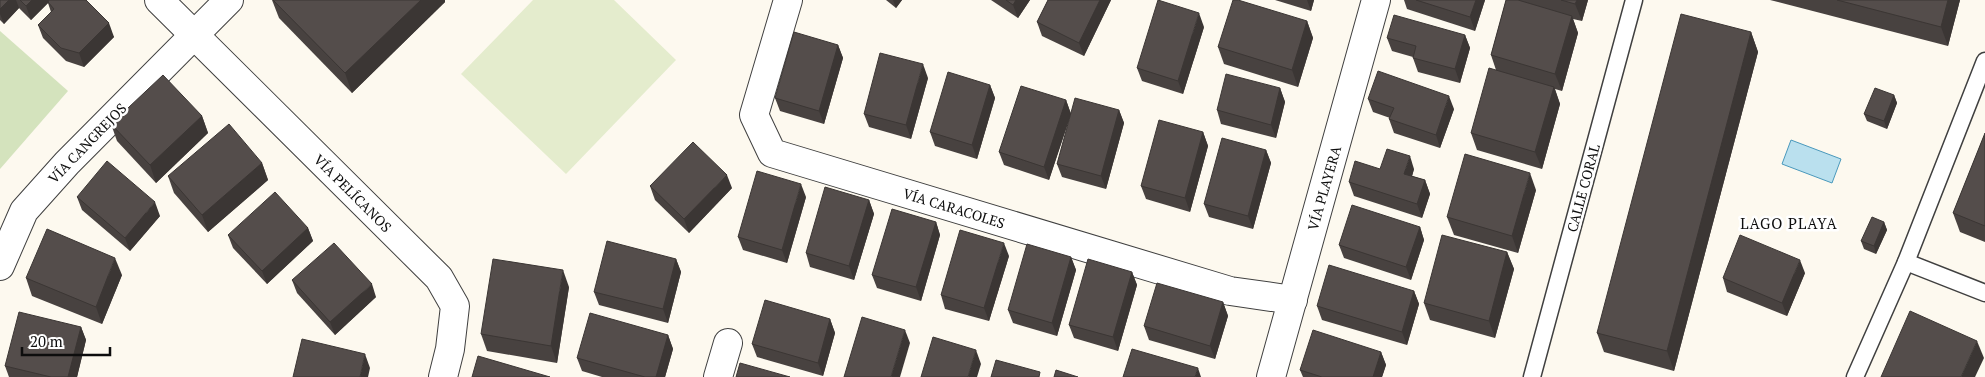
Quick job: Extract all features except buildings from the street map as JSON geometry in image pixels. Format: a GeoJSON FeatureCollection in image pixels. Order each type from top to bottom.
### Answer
{"type":"FeatureCollection","features":[{"type":"Feature","properties":{"kind":"street"},"geometry":{"type":"LineString","coordinates":[[159,0],[194,34]]}},
{"type":"Feature","properties":{"kind":"street","name":"VÍA CANGREJOS"},"geometry":{"type":"LineString","coordinates":[[0,266],[24,211],[67,163],[229,0]]}},
{"type":"Feature","properties":{"kind":"street","name":"VÍA CARACOLES"},"geometry":{"type":"LineString","coordinates":[[786,0],[754,115],[772,153],[1230,291],[1293,300]]}},
{"type":"Feature","properties":{"kind":"street","name":"VÍA PLAYERA"},"geometry":{"type":"LineString","coordinates":[[1272,377],[1376,0]]}},
{"type":"Feature","properties":{"kind":"street","name":"VÍA PELÍCANOS"},"geometry":{"type":"LineString","coordinates":[[194,34],[439,278],[455,306],[450,349],[443,377]]}},
{"type":"Feature","properties":{"kind":"street"},"geometry":{"type":"LineString","coordinates":[[718,377],[728,343]]}},
{"type":"Feature","properties":{"kind":"lane","name":"CALLE CORAL"},"geometry":{"type":"LineString","coordinates":[[1532,377],[1634,0]]}},
{"type":"Feature","properties":{"kind":"lane"},"geometry":{"type":"LineString","coordinates":[[1855,377],[1906,262],[1985,61]]}},
{"type":"Feature","properties":{"kind":"lane"},"geometry":{"type":"LineString","coordinates":[[1906,262],[1985,293]]}},
{"type":"Feature","properties":{"kind":"green space"},"geometry":{"type":"Polygon","coordinates":[[[533,0],[614,0],[676,60],[566,174],[461,74],[533,0]]]}},
{"type":"Feature","properties":{"kind":"green space"},"geometry":{"type":"Polygon","coordinates":[[[0,31],[68,91],[0,169],[0,31]]]}},
{"type":"Feature","properties":{"kind":"water"},"geometry":{"type":"Polygon","coordinates":[[[1791,140],[1841,159],[1832,183],[1782,164],[1791,140]]]}},
{"type":"Feature","properties":{"kind":"district","name":"LAGO PLAYA"},"geometry":{"type":"Point","coordinates":[1789,223]}}]}
